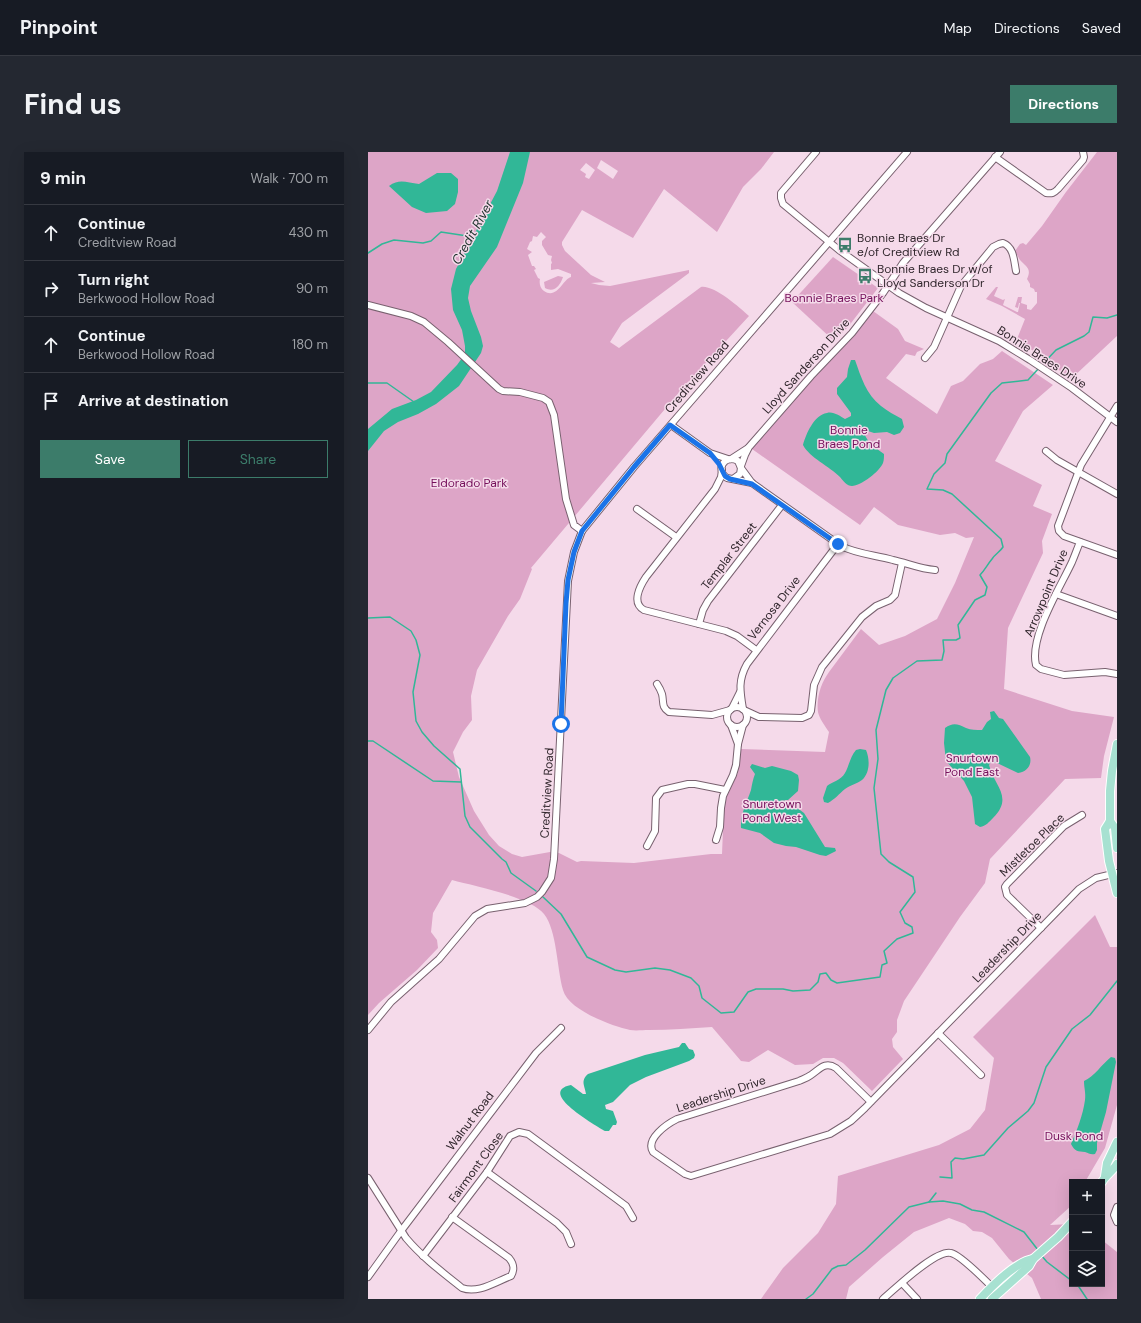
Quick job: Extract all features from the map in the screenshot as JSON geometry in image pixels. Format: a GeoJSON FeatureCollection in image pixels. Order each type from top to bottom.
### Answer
{"type":"FeatureCollection","features":[{"type":"Feature","properties":{"kind":"main road"},"geometry":{"type":"LineString","coordinates":[[1117,744],[1111,784],[1110,821],[1105,829],[1107,846],[1115,873],[1117,893]]}},
{"type":"Feature","properties":{"kind":"main road"},"geometry":{"type":"LineString","coordinates":[[1110,821],[1115,828],[1117,848]]}},
{"type":"Feature","properties":{"kind":"main road"},"geometry":{"type":"LineString","coordinates":[[1103,1179],[1107,1163],[1117,1142]]}},
{"type":"Feature","properties":{"kind":"main road"},"geometry":{"type":"LineString","coordinates":[[1103,1179],[1117,1164]]}},
{"type":"Feature","properties":{"kind":"main road"},"geometry":{"type":"LineString","coordinates":[[980,1299],[992,1287],[1026,1260],[1034,1257],[1046,1248],[1069,1225]]}},
{"type":"Feature","properties":{"kind":"main road"},"geometry":{"type":"LineString","coordinates":[[995,1296],[1029,1266],[1034,1257]]}},
{"type":"Feature","properties":{"kind":"street","name":"Bonnie Braes Drive"},"geometry":{"type":"LineString","coordinates":[[816,152],[784,188],[781,193],[783,204],[829,242],[888,285],[919,305],[984,333],[1008,346],[1072,388],[1117,422]]}},
{"type":"Feature","properties":{"kind":"street","name":"Creditview Road"},"geometry":{"type":"LineString","coordinates":[[368,1030],[391,1002],[439,959],[475,916],[487,909],[525,903],[531,900],[542,892],[551,878],[554,859],[567,588],[574,552],[582,531],[670,425],[907,152]]}},
{"type":"Feature","properties":{"kind":"street","name":"Lloyd Sanderson Drive"},"geometry":{"type":"LineString","coordinates":[[741,467],[749,447],[811,376],[852,333],[907,259],[1000,152]]}},
{"type":"Feature","properties":{"kind":"street"},"geometry":{"type":"LineString","coordinates":[[995,157],[1046,193],[1050,194],[1058,189],[1083,160],[1083,152]]}},
{"type":"Feature","properties":{"kind":"street"},"geometry":{"type":"LineString","coordinates":[[925,358],[934,347],[961,286],[996,245],[1002,243],[1009,247],[1012,252],[1016,271]]}},
{"type":"Feature","properties":{"kind":"street"},"geometry":{"type":"LineString","coordinates":[[368,305],[411,316],[424,322],[499,389],[503,391],[520,392],[543,398],[549,402],[554,415],[566,499],[574,525],[582,531]]}},
{"type":"Feature","properties":{"kind":"street"},"geometry":{"type":"LineString","coordinates":[[1117,406],[1081,465],[1058,526],[1059,531],[1064,536],[1117,555]]}},
{"type":"Feature","properties":{"kind":"street"},"geometry":{"type":"LineString","coordinates":[[670,425],[710,453],[738,461],[752,484]]}},
{"type":"Feature","properties":{"kind":"street","name":"Lloyd Sanderson Drive"},"geometry":{"type":"LineString","coordinates":[[730,459],[749,447]]}},
{"type":"Feature","properties":{"kind":"street"},"geometry":{"type":"LineString","coordinates":[[1046,452],[1057,460],[1117,494]]}},
{"type":"Feature","properties":{"kind":"street"},"geometry":{"type":"LineString","coordinates":[[710,453],[725,476],[752,484],[838,544],[854,551],[925,569],[935,570]]}},
{"type":"Feature","properties":{"kind":"street"},"geometry":{"type":"LineString","coordinates":[[730,459],[723,463],[721,477],[715,489],[642,582],[637,601],[644,610],[729,632],[756,650]]}},
{"type":"Feature","properties":{"kind":"street"},"geometry":{"type":"LineString","coordinates":[[715,489],[740,474],[741,467]]}},
{"type":"Feature","properties":{"kind":"street","name":"Templar Street"},"geometry":{"type":"LineString","coordinates":[[699,624],[703,610],[708,601],[782,505]]}},
{"type":"Feature","properties":{"kind":"street"},"geometry":{"type":"LineString","coordinates":[[637,509],[676,537]]}},
{"type":"Feature","properties":{"kind":"street","name":"Arrowpoint Drive"},"geometry":{"type":"LineString","coordinates":[[1080,542],[1036,639],[1036,665],[1041,669],[1060,674],[1105,672],[1117,674]]}},
{"type":"Feature","properties":{"kind":"street","name":"Vernosa Drive"},"geometry":{"type":"LineString","coordinates":[[731,709],[740,692],[743,670],[756,650],[838,544]]}},
{"type":"Feature","properties":{"kind":"street"},"geometry":{"type":"LineString","coordinates":[[657,684],[662,693],[663,705],[667,711],[672,713],[712,714],[738,707],[759,716],[802,718],[808,715],[811,711],[814,685],[822,667],[862,617],[876,606],[893,598],[895,595],[902,563]]}},
{"type":"Feature","properties":{"kind":"street"},"geometry":{"type":"LineString","coordinates":[[1056,594],[1117,616]]}},
{"type":"Feature","properties":{"kind":"street","name":"Vernosa Drive"},"geometry":{"type":"LineString","coordinates":[[740,692],[744,710]]}},
{"type":"Feature","properties":{"kind":"street"},"geometry":{"type":"LineString","coordinates":[[731,709],[727,715],[738,744]]}},
{"type":"Feature","properties":{"kind":"street"},"geometry":{"type":"LineString","coordinates":[[716,840],[720,827],[721,808],[725,790],[735,770],[738,744],[747,717],[744,710]]}},
{"type":"Feature","properties":{"kind":"street"},"geometry":{"type":"LineString","coordinates":[[712,714],[737,727],[759,716]]}},
{"type":"Feature","properties":{"kind":"street"},"geometry":{"type":"LineString","coordinates":[[647,846],[655,831],[656,798],[660,792],[680,786],[695,784],[725,790]]}},
{"type":"Feature","properties":{"kind":"street","name":"Mistletoe Place"},"geometry":{"type":"LineString","coordinates":[[1041,928],[1007,895],[1005,887],[1064,826],[1082,815]]}},
{"type":"Feature","properties":{"kind":"street","name":"Leadership Drive"},"geometry":{"type":"LineString","coordinates":[[871,1102],[836,1068],[832,1065],[824,1065],[799,1081],[677,1119],[659,1132],[652,1143],[651,1149],[653,1152],[688,1176],[830,1134],[851,1121],[871,1102],[1088,882],[1096,878],[1115,873]]}},
{"type":"Feature","properties":{"kind":"street","name":"Walnut Road"},"geometry":{"type":"LineString","coordinates":[[368,1277],[401,1230],[536,1053],[561,1028]]}},
{"type":"Feature","properties":{"kind":"street"},"geometry":{"type":"LineString","coordinates":[[938,1033],[981,1075]]}},
{"type":"Feature","properties":{"kind":"street","name":"Fairmont Close"},"geometry":{"type":"LineString","coordinates":[[423,1256],[487,1172],[510,1136],[519,1132],[528,1134],[626,1206],[633,1218]]}},
{"type":"Feature","properties":{"kind":"street"},"geometry":{"type":"LineString","coordinates":[[487,1172],[557,1223],[566,1232],[571,1244]]}},
{"type":"Feature","properties":{"kind":"street"},"geometry":{"type":"LineString","coordinates":[[368,1178],[412,1245],[462,1288],[474,1290],[511,1276],[514,1265],[509,1258],[452,1218]]}},
{"type":"Feature","properties":{"kind":"street"},"geometry":{"type":"LineString","coordinates":[[1117,1207],[1114,1215],[1117,1222]]}},
{"type":"Feature","properties":{"kind":"street"},"geometry":{"type":"LineString","coordinates":[[882,1299],[928,1261],[942,1254],[951,1253],[968,1265],[992,1287],[995,1296]]}},
{"type":"Feature","properties":{"kind":"street"},"geometry":{"type":"LineString","coordinates":[[902,1283],[916,1299]]}},
{"type":"Feature","properties":{"kind":"green space"},"geometry":{"type":"Polygon","coordinates":[[[368,152],[774,152],[761,169],[743,187],[717,232],[664,189],[633,238],[582,210],[562,242],[565,251],[591,275],[605,282],[591,283],[599,285],[610,286],[689,270],[689,273],[622,323],[610,342],[619,348],[701,287],[713,289],[733,302],[749,316],[681,390],[531,568],[532,569],[520,599],[508,616],[477,670],[471,696],[472,720],[463,732],[453,752],[459,777],[474,811],[489,835],[499,846],[512,854],[522,857],[550,852],[559,853],[577,862],[634,863],[722,854],[724,806],[738,773],[741,749],[825,752],[829,732],[818,712],[820,691],[829,672],[861,629],[879,645],[905,636],[937,619],[955,583],[974,537],[966,538],[955,533],[940,535],[898,525],[874,507],[860,525],[752,449],[814,378],[855,335],[873,311],[898,329],[905,341],[924,349],[917,352],[915,356],[906,354],[886,378],[937,414],[951,386],[963,381],[980,364],[993,359],[1002,351],[1053,385],[1023,411],[995,461],[1042,485],[1033,506],[1052,514],[1042,541],[1043,553],[1008,628],[1004,689],[1072,711],[1114,717],[1104,756],[1101,778],[1065,779],[990,859],[985,883],[960,917],[904,1001],[897,1020],[897,1032],[892,1039],[893,1047],[903,1059],[872,1091],[843,1063],[834,1058],[823,1058],[813,1064],[795,1065],[768,1050],[749,1062],[741,1061],[712,1027],[665,1030],[632,1030],[613,1025],[592,1016],[573,1004],[563,990],[552,930],[544,914],[527,902],[515,897],[452,880],[433,913],[431,932],[437,940],[438,948],[417,970],[379,1003],[368,1015],[368,152]],[[601,160],[597,168],[613,179],[618,171],[601,160]],[[586,163],[580,170],[586,174],[585,177],[589,179],[595,170],[586,163]],[[541,232],[537,237],[533,236],[532,241],[530,242],[527,249],[532,252],[528,255],[532,266],[536,269],[534,270],[540,279],[542,288],[544,291],[553,293],[571,277],[571,274],[558,269],[551,270],[552,256],[548,255],[542,245],[542,241],[546,237],[541,232]]]}},
{"type":"Feature","properties":{"kind":"green space"},"geometry":{"type":"Polygon","coordinates":[[[1097,152],[1117,152],[1117,336],[1071,379],[1017,339],[1025,319],[986,299],[996,287],[998,287],[994,296],[1003,300],[1005,299],[1003,305],[1017,312],[1020,303],[1018,308],[1015,307],[1018,297],[1022,297],[1021,303],[1027,305],[1027,309],[1031,310],[1037,303],[1037,292],[1030,287],[1027,279],[1029,270],[1020,260],[1015,251],[1020,244],[1023,243],[1026,245],[1042,226],[1097,152]]]}},
{"type":"Feature","properties":{"kind":"green space","name":"Bonnie Braes Park"},"geometry":{"type":"Polygon","coordinates":[[[833,257],[878,288],[848,327],[834,341],[792,302],[833,257]]]}},
{"type":"Feature","properties":{"kind":"green space"},"geometry":{"type":"Polygon","coordinates":[[[558,276],[563,277],[556,288],[551,290],[545,288],[544,282],[558,276]]]}},
{"type":"Feature","properties":{"kind":"green space","name":"Dusk Pond"},"geometry":{"type":"Polygon","coordinates":[[[1095,915],[1110,947],[1117,947],[1117,1105],[1105,1148],[1087,1179],[1069,1179],[1069,1208],[1050,1225],[1069,1224],[1069,1287],[1105,1287],[1105,1242],[1117,1252],[1117,1299],[1041,1299],[1032,1278],[1009,1259],[992,1238],[982,1232],[973,1231],[965,1224],[949,1218],[914,1232],[849,1287],[846,1299],[761,1299],[783,1268],[818,1233],[836,1204],[838,1176],[939,1145],[970,1129],[985,1110],[994,1058],[973,1037],[1095,915]]]}},
{"type":"Feature","properties":{"kind":"shaded area","name":"Credit River"},"geometry":{"type":"Polygon","coordinates":[[[510,152],[530,152],[523,183],[497,247],[470,286],[468,298],[471,311],[481,337],[483,346],[481,353],[459,386],[436,404],[418,414],[398,422],[384,431],[368,451],[368,429],[392,409],[416,400],[431,392],[457,365],[465,354],[462,330],[453,310],[451,289],[456,269],[497,191],[510,152]]]}},
{"type":"Feature","properties":{"kind":"shaded area"},"geometry":{"type":"Polygon","coordinates":[[[437,173],[451,173],[458,179],[458,192],[455,204],[447,211],[426,213],[412,207],[389,186],[397,182],[419,184],[437,173]]]}},
{"type":"Feature","properties":{"kind":"shaded area"},"geometry":{"type":"Polygon","coordinates":[[[851,360],[855,360],[859,373],[871,396],[883,408],[902,419],[904,427],[900,433],[894,435],[887,432],[874,433],[865,430],[863,432],[870,444],[884,454],[884,461],[870,478],[860,484],[850,486],[836,473],[810,454],[803,445],[814,421],[822,414],[832,413],[845,419],[851,416],[851,413],[837,394],[837,388],[847,377],[851,360]]]}},
{"type":"Feature","properties":{"kind":"shaded area"},"geometry":{"type":"Polygon","coordinates":[[[994,711],[999,718],[1003,719],[1030,757],[1030,763],[1026,770],[1018,773],[997,763],[991,762],[989,765],[1001,792],[1002,804],[999,811],[993,818],[986,825],[980,827],[975,824],[972,797],[964,781],[946,761],[944,743],[945,728],[956,724],[970,729],[982,730],[991,719],[990,712],[994,711]]]}},
{"type":"Feature","properties":{"kind":"shaded area"},"geometry":{"type":"Polygon","coordinates":[[[856,750],[866,750],[868,758],[868,770],[865,777],[849,786],[828,803],[824,802],[823,798],[827,786],[843,775],[854,753],[856,750]]]}},
{"type":"Feature","properties":{"kind":"shaded area"},"geometry":{"type":"Polygon","coordinates":[[[752,764],[765,768],[772,766],[791,771],[798,775],[798,791],[788,800],[779,801],[779,806],[796,807],[804,813],[825,847],[835,848],[836,851],[826,856],[820,855],[796,847],[774,843],[760,833],[741,828],[743,813],[755,774],[750,767],[752,764]]]}},
{"type":"Feature","properties":{"kind":"shaded area"},"geometry":{"type":"Polygon","coordinates":[[[682,1043],[685,1043],[689,1049],[693,1050],[695,1055],[694,1058],[630,1085],[613,1102],[605,1105],[606,1109],[613,1111],[617,1122],[616,1125],[613,1125],[609,1131],[605,1131],[581,1116],[564,1101],[560,1094],[562,1089],[571,1085],[583,1094],[586,1094],[584,1079],[588,1074],[645,1055],[679,1047],[682,1043]]]}},
{"type":"Feature","properties":{"kind":"shaded area"},"geometry":{"type":"Polygon","coordinates":[[[1111,1057],[1115,1058],[1116,1062],[1106,1112],[1097,1143],[1097,1150],[1095,1154],[1077,1151],[1071,1144],[1080,1122],[1084,1106],[1084,1081],[1091,1077],[1111,1057]]]}},
{"type":"Feature","properties":{"kind":"waterway"},"geometry":{"type":"LineString","coordinates":[[368,253],[382,244],[394,240],[423,243],[431,241],[441,232],[474,237]]}},
{"type":"Feature","properties":{"kind":"waterway"},"geometry":{"type":"LineString","coordinates":[[1041,366],[1056,350],[1089,332],[1093,317],[1107,318],[1117,315]]}},
{"type":"Feature","properties":{"kind":"waterway"},"geometry":{"type":"LineString","coordinates":[[543,897],[561,914],[587,957],[615,970],[626,972],[655,968],[670,970],[691,978],[699,986],[702,998],[721,1013],[734,1012],[748,992],[756,989],[783,989],[793,991],[810,990],[818,982],[820,974],[826,973],[831,980],[837,983],[880,977],[882,965],[887,963],[884,951],[897,939],[913,933],[912,927],[905,923],[900,912],[915,892],[913,877],[889,862],[881,854],[874,788],[878,759],[876,730],[886,690],[893,678],[917,661],[942,660],[944,651],[943,640],[956,640],[960,638],[958,625],[975,600],[985,595],[987,587],[980,575],[993,557],[1003,547],[1001,539],[952,494],[943,490],[927,489],[934,474],[945,463],[947,454],[991,393],[1002,383],[1028,380],[1039,368]]}},
{"type":"Feature","properties":{"kind":"waterway"},"geometry":{"type":"LineString","coordinates":[[368,383],[387,383],[414,402]]}},
{"type":"Feature","properties":{"kind":"waterway"},"geometry":{"type":"LineString","coordinates":[[368,618],[390,617],[411,631],[416,640],[420,655],[413,692],[416,721],[422,732],[434,746],[460,769],[465,816],[470,827],[506,862],[511,873],[536,891]]}},
{"type":"Feature","properties":{"kind":"waterway"},"geometry":{"type":"LineString","coordinates":[[368,741],[373,741],[433,781],[461,782]]}},
{"type":"Feature","properties":{"kind":"waterway"},"geometry":{"type":"LineString","coordinates":[[940,1177],[952,1178],[951,1162],[955,1158],[963,1159],[984,1155],[1008,1128],[1028,1111],[1034,1103],[1046,1067],[1072,1029],[1090,1015],[1117,981]]}},
{"type":"Feature","properties":{"kind":"waterway"},"geometry":{"type":"LineString","coordinates":[[929,1202],[936,1193]]}},
{"type":"Feature","properties":{"kind":"waterway"},"geometry":{"type":"LineString","coordinates":[[806,1299],[813,1294],[832,1269],[838,1266],[846,1265],[865,1250],[909,1207],[929,1202],[943,1201],[960,1204],[972,1210],[984,1212],[1024,1232],[1038,1250]]}},
{"type":"Feature","properties":{"kind":"waterway"},"geometry":{"type":"LineString","coordinates":[[1041,1255],[1047,1262],[1069,1279]]}},
{"type":"Feature","properties":{"kind":"waterway"},"geometry":{"type":"LineString","coordinates":[[1079,1287],[1087,1299]]}},
{"type":"Feature","properties":{"kind":"place","name":"Bonnie Braes Dr e/of Creditview Rd"},"geometry":{"type":"Point","coordinates":[845,245]}},
{"type":"Feature","properties":{"kind":"place","name":"Bonnie Braes Dr w/of Lloyd Sanderson Dr"},"geometry":{"type":"Point","coordinates":[865,276]}},
{"type":"Feature","properties":{"kind":"route"},"geometry":{"type":"LineString","coordinates":[[561,724],[566,603],[568,580],[574,552],[582,531],[670,425],[710,453],[719,464],[723,474],[727,478],[752,484],[838,544]]}},
{"type":"Feature","properties":{"kind":"park label","name":"Bonnie Braes Pond"},"geometry":{"type":"Point","coordinates":[849,437]}},
{"type":"Feature","properties":{"kind":"park label","name":"Eldorado Park"},"geometry":{"type":"Point","coordinates":[469,483]}},
{"type":"Feature","properties":{"kind":"park label","name":"Snurtown Pond East"},"geometry":{"type":"Point","coordinates":[972,765]}},
{"type":"Feature","properties":{"kind":"park label","name":"Snuretown Pond West"},"geometry":{"type":"Point","coordinates":[772,811]}}]}
